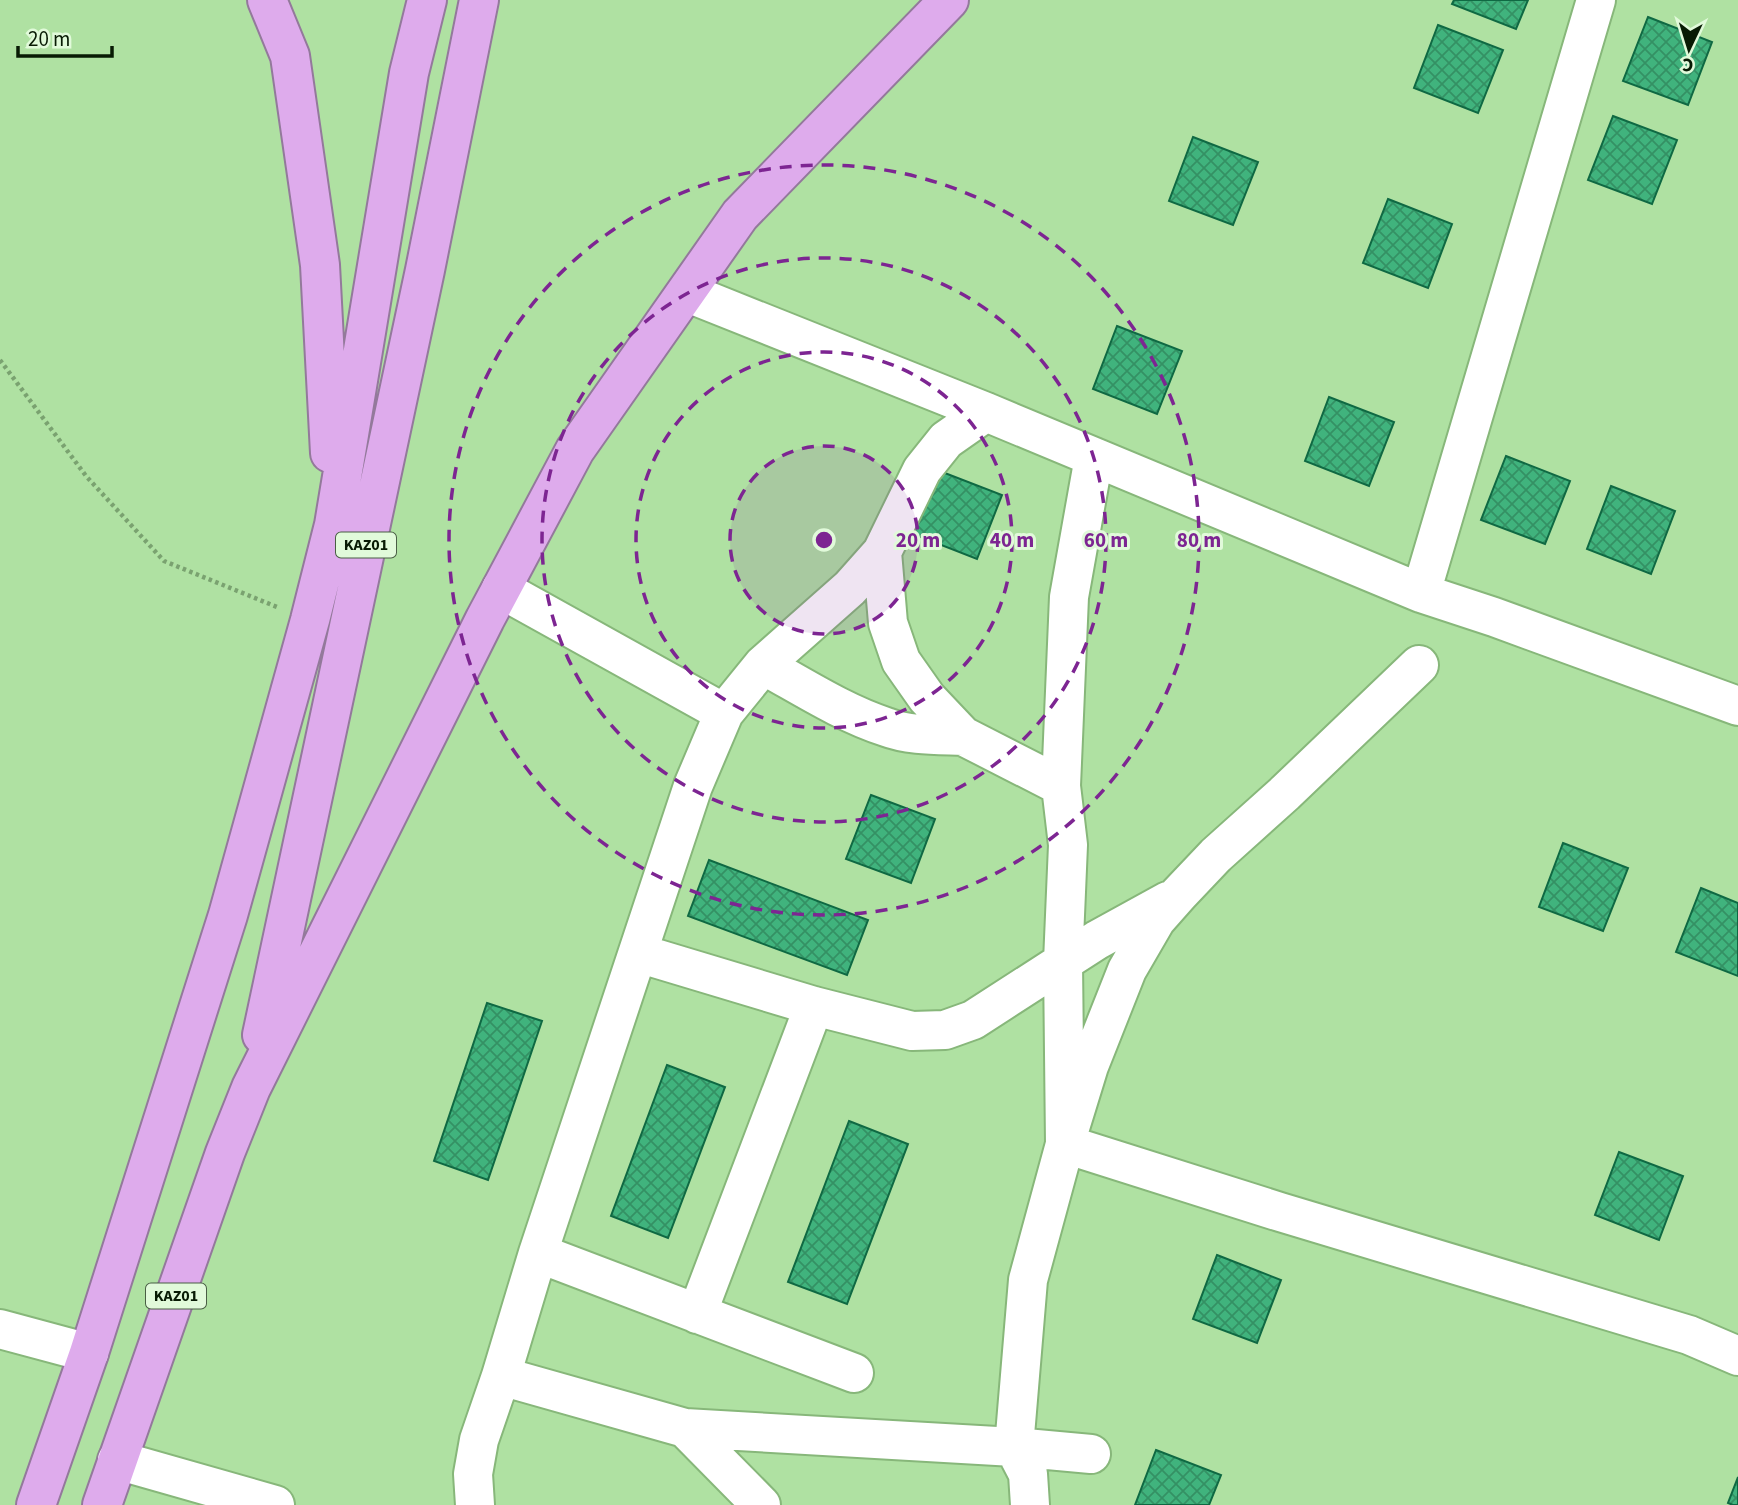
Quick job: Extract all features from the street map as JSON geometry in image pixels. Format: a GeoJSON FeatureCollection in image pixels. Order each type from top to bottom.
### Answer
{"type":"FeatureCollection","features":[{"type":"Feature","properties":{"kind":"highway"},"geometry":{"type":"LineString","coordinates":[[267,0],[290,56],[320,265],[334,525]]}},
{"type":"Feature","properties":{"kind":"highway","name":"KАZ01"},"geometry":{"type":"LineString","coordinates":[[36,1505],[89,1353],[228,915],[310,620],[334,525],[409,73],[427,0]]}},
{"type":"Feature","properties":{"kind":"highway","name":"KАZ01"},"geometry":{"type":"LineString","coordinates":[[102,1505],[225,1153],[251,1088],[422,284],[479,0]]}},
{"type":"Feature","properties":{"kind":"highway"},"geometry":{"type":"LineString","coordinates":[[251,1088],[502,589],[575,450],[688,293],[740,215],[949,0]]}},
{"type":"Feature","properties":{"kind":"street"},"geometry":{"type":"LineString","coordinates":[[1421,593],[1597,0]]}},
{"type":"Feature","properties":{"kind":"street"},"geometry":{"type":"LineString","coordinates":[[688,293],[986,412],[1421,593],[1738,706]]}},
{"type":"Feature","properties":{"kind":"street"},"geometry":{"type":"LineString","coordinates":[[475,1505],[473,1474],[478,1440],[693,786],[723,713],[764,665],[850,588],[882,552],[922,470],[946,440],[986,412]]}},
{"type":"Feature","properties":{"kind":"street"},"geometry":{"type":"LineString","coordinates":[[1065,1144],[1063,962],[1068,845],[1061,786],[1069,597],[1094,457]]}},
{"type":"Feature","properties":{"kind":"street"},"geometry":{"type":"LineString","coordinates":[[882,552],[888,623],[901,661],[927,698],[962,736],[1061,786]]}},
{"type":"Feature","properties":{"kind":"street"},"geometry":{"type":"LineString","coordinates":[[502,589],[723,713]]}},
{"type":"Feature","properties":{"kind":"street"},"geometry":{"type":"LineString","coordinates":[[764,665],[888,728],[920,734],[962,736]]}},
{"type":"Feature","properties":{"kind":"street"},"geometry":{"type":"LineString","coordinates":[[1030,1505],[1028,1474],[1014,1447],[1028,1280],[1089,1066],[1127,970],[1156,920],[1216,855],[1305,775],[1419,665]]}},
{"type":"Feature","properties":{"kind":"street"},"geometry":{"type":"LineString","coordinates":[[638,953],[814,1006],[912,1031],[945,1030],[973,1020],[1097,940],[1179,894]]}},
{"type":"Feature","properties":{"kind":"street"},"geometry":{"type":"LineString","coordinates":[[697,1314],[814,1006]]}},
{"type":"Feature","properties":{"kind":"street"},"geometry":{"type":"LineString","coordinates":[[1065,1144],[1689,1335],[1738,1356]]}},
{"type":"Feature","properties":{"kind":"street"},"geometry":{"type":"LineString","coordinates":[[538,1253],[854,1373]]}},
{"type":"Feature","properties":{"kind":"street"},"geometry":{"type":"LineString","coordinates":[[0,1329],[89,1353]]}},
{"type":"Feature","properties":{"kind":"street"},"geometry":{"type":"LineString","coordinates":[[501,1376],[685,1428],[1091,1454]]}},
{"type":"Feature","properties":{"kind":"street"},"geometry":{"type":"LineString","coordinates":[[685,1428],[761,1505]]}},
{"type":"Feature","properties":{"kind":"street"},"geometry":{"type":"LineString","coordinates":[[117,1460],[275,1505]]}},
{"type":"Feature","properties":{"kind":"path"},"geometry":{"type":"LineString","coordinates":[[0,360],[86,476],[164,561],[310,620]]}},
{"type":"Feature","properties":{"kind":"building"},"geometry":{"type":"Polygon","coordinates":[[[1454,0],[1528,0],[1516,29],[1452,4],[1454,0]]]}},
{"type":"Feature","properties":{"kind":"building"},"geometry":{"type":"Polygon","coordinates":[[[1648,17],[1712,42],[1688,105],[1623,81],[1648,17]]]}},
{"type":"Feature","properties":{"kind":"building"},"geometry":{"type":"Polygon","coordinates":[[[1438,25],[1503,50],[1478,113],[1414,88],[1438,25]]]}},
{"type":"Feature","properties":{"kind":"building"},"geometry":{"type":"Polygon","coordinates":[[[1613,116],[1677,140],[1652,204],[1588,180],[1613,116]]]}},
{"type":"Feature","properties":{"kind":"building"},"geometry":{"type":"Polygon","coordinates":[[[1193,137],[1258,162],[1233,225],[1169,201],[1193,137]]]}},
{"type":"Feature","properties":{"kind":"building"},"geometry":{"type":"Polygon","coordinates":[[[1388,199],[1452,224],[1428,288],[1363,263],[1388,199]]]}},
{"type":"Feature","properties":{"kind":"building"},"geometry":{"type":"Polygon","coordinates":[[[1117,326],[1182,351],[1157,414],[1093,389],[1117,326]]]}},
{"type":"Feature","properties":{"kind":"building"},"geometry":{"type":"Polygon","coordinates":[[[1329,397],[1394,422],[1369,486],[1305,461],[1329,397]]]}},
{"type":"Feature","properties":{"kind":"building"},"geometry":{"type":"Polygon","coordinates":[[[1506,456],[1570,481],[1545,544],[1481,520],[1506,456]]]}},
{"type":"Feature","properties":{"kind":"building"},"geometry":{"type":"Polygon","coordinates":[[[937,470],[1002,495],[977,559],[913,534],[937,470]]]}},
{"type":"Feature","properties":{"kind":"building"},"geometry":{"type":"Polygon","coordinates":[[[1611,486],[1675,511],[1651,574],[1587,549],[1611,486]]]}},
{"type":"Feature","properties":{"kind":"building"},"geometry":{"type":"Polygon","coordinates":[[[871,795],[935,819],[911,883],[846,859],[871,795]]]}},
{"type":"Feature","properties":{"kind":"building"},"geometry":{"type":"Polygon","coordinates":[[[1563,843],[1628,868],[1603,931],[1539,907],[1563,843]]]}},
{"type":"Feature","properties":{"kind":"building"},"geometry":{"type":"Polygon","coordinates":[[[709,860],[868,920],[847,975],[688,916],[709,860]]]}},
{"type":"Feature","properties":{"kind":"building"},"geometry":{"type":"Polygon","coordinates":[[[1701,888],[1738,903],[1738,976],[1676,952],[1701,888]]]}},
{"type":"Feature","properties":{"kind":"building"},"geometry":{"type":"Polygon","coordinates":[[[487,1003],[542,1021],[488,1180],[434,1161],[487,1003]]]}},
{"type":"Feature","properties":{"kind":"building"},"geometry":{"type":"Polygon","coordinates":[[[667,1065],[725,1087],[668,1238],[611,1216],[667,1065]]]}},
{"type":"Feature","properties":{"kind":"building"},"geometry":{"type":"Polygon","coordinates":[[[849,1121],[908,1144],[847,1304],[788,1282],[849,1121]]]}},
{"type":"Feature","properties":{"kind":"building"},"geometry":{"type":"Polygon","coordinates":[[[1619,1152],[1683,1176],[1659,1240],[1595,1215],[1619,1152]]]}},
{"type":"Feature","properties":{"kind":"building"},"geometry":{"type":"Polygon","coordinates":[[[1217,1255],[1281,1280],[1257,1343],[1193,1319],[1217,1255]]]}},
{"type":"Feature","properties":{"kind":"building"},"geometry":{"type":"Polygon","coordinates":[[[1156,1450],[1221,1475],[1209,1505],[1135,1505],[1156,1450]]]}},
{"type":"Feature","properties":{"kind":"building"},"geometry":{"type":"Polygon","coordinates":[[[1738,1477],[1738,1505],[1733,1505],[1728,1503],[1738,1477]]]}}]}
